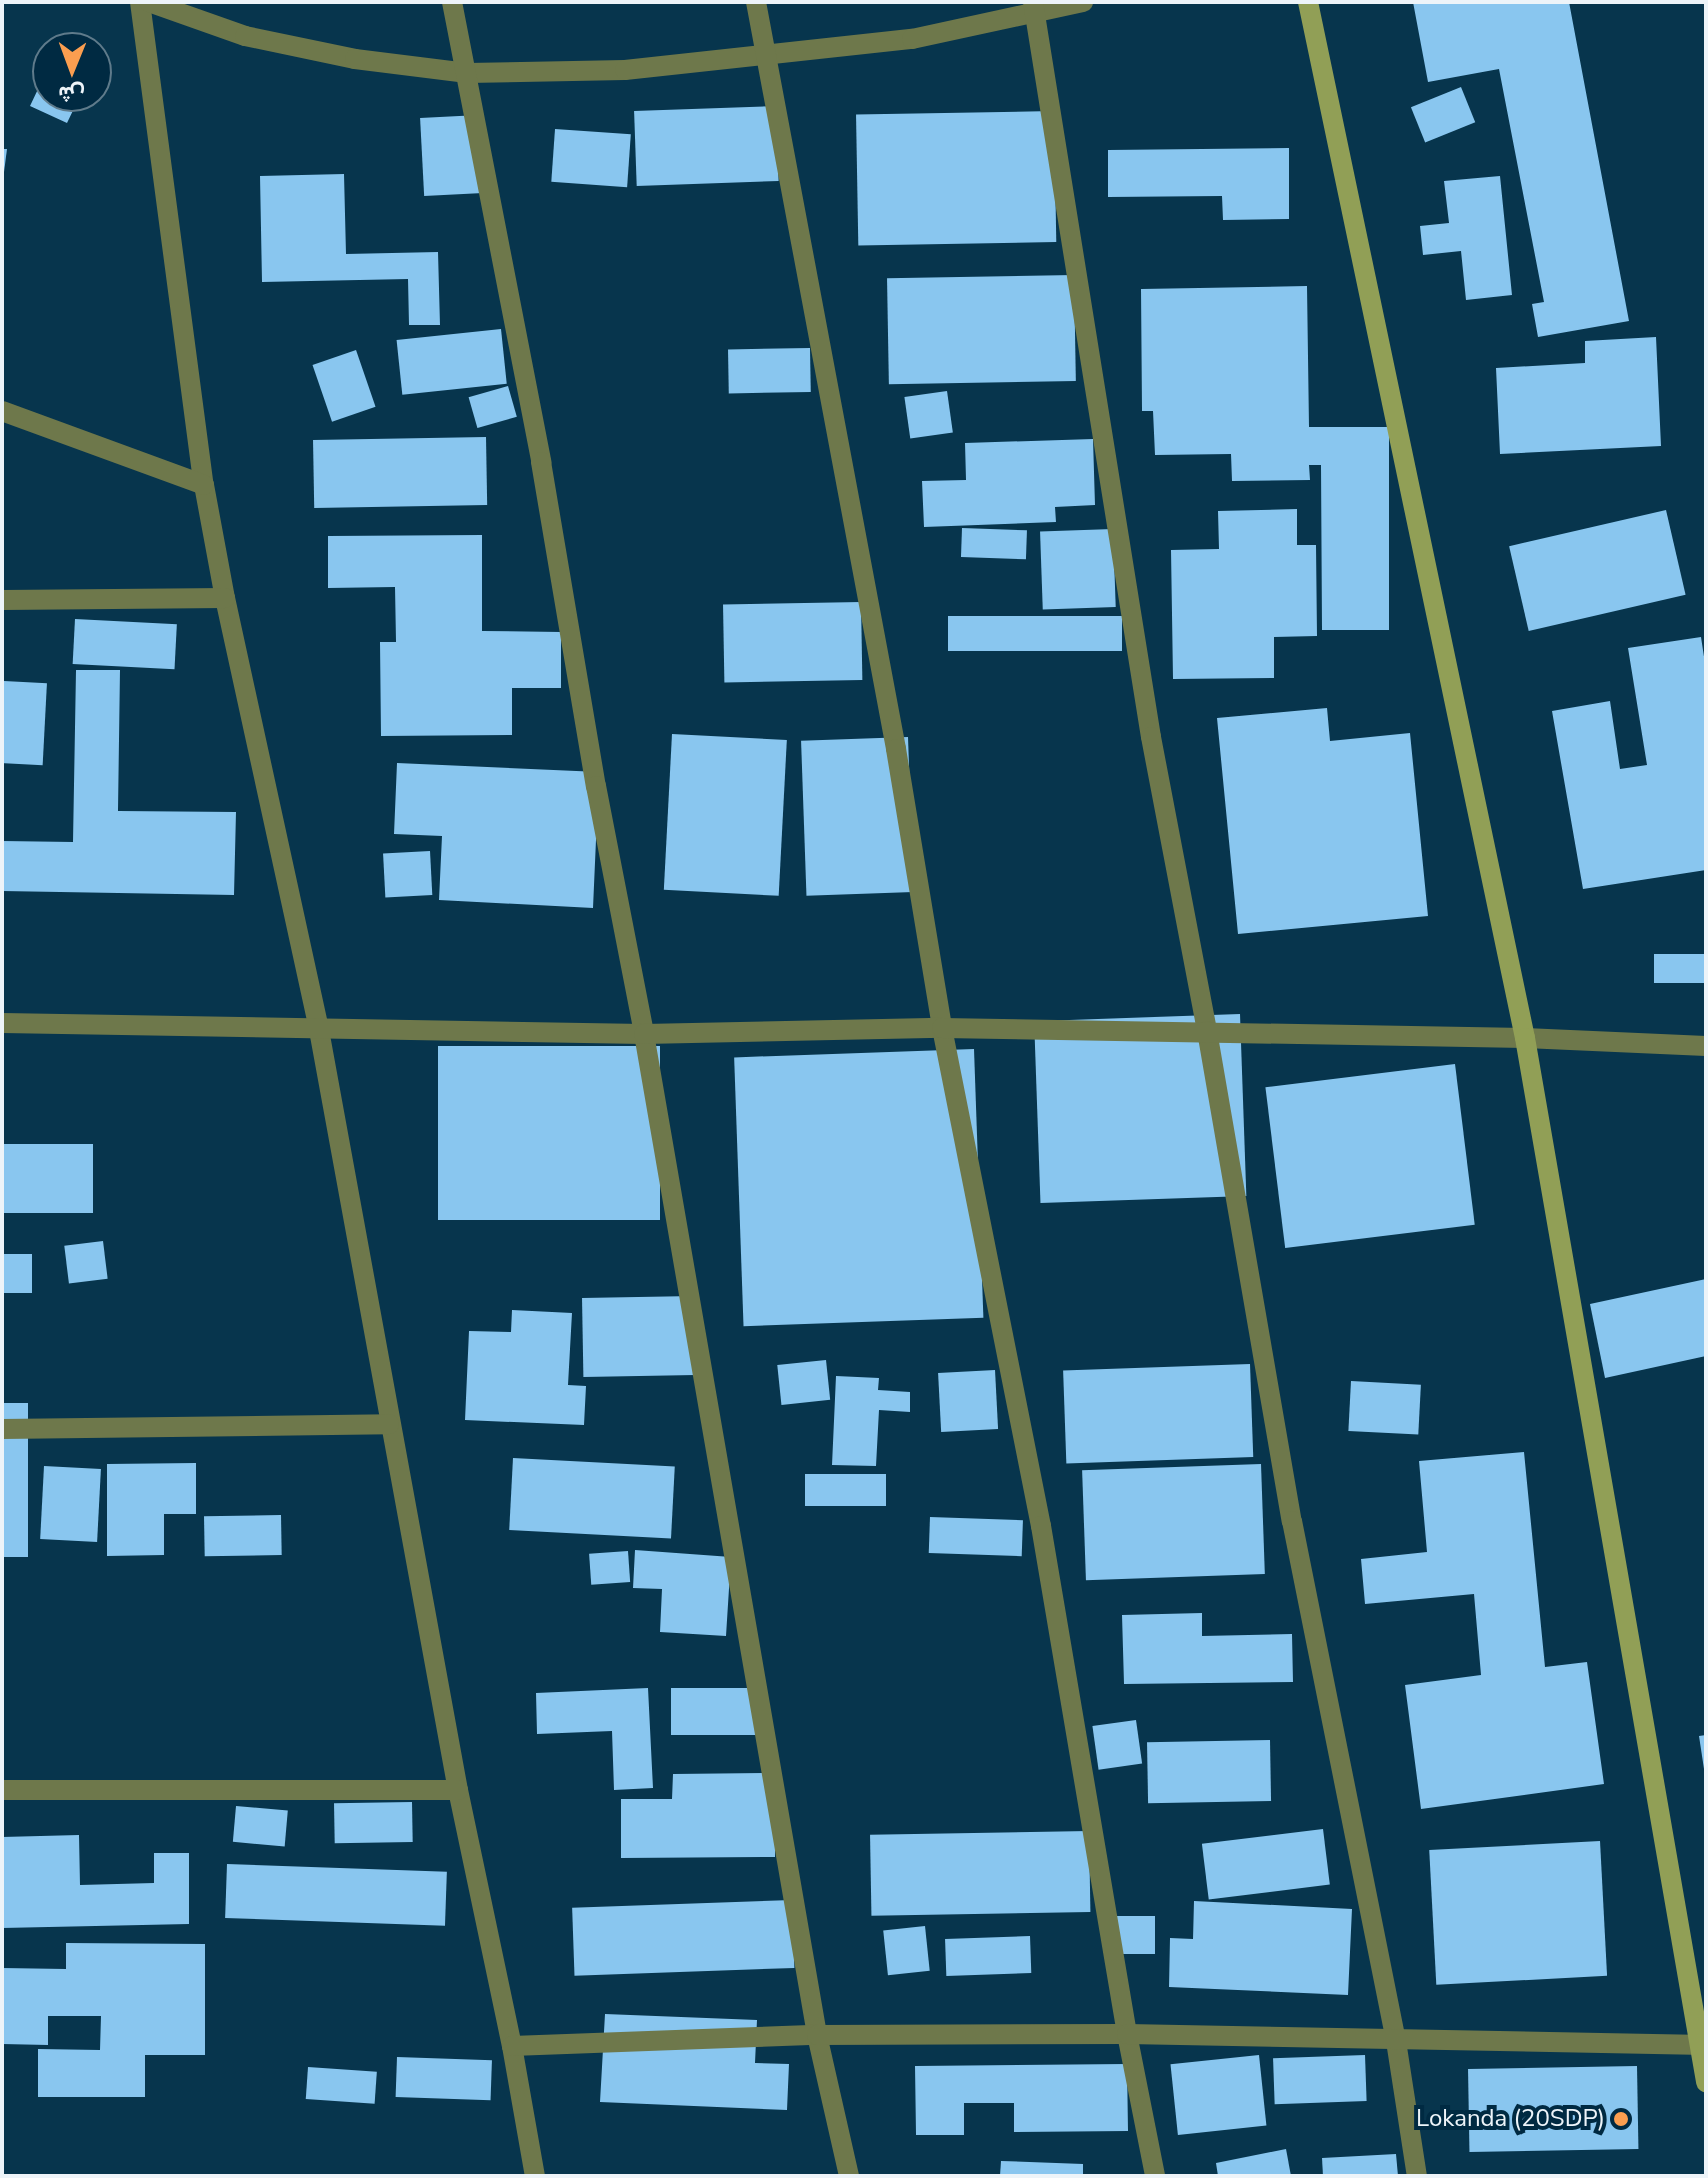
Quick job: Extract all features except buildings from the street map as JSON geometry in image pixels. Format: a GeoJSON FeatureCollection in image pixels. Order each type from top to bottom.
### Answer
{"type":"FeatureCollection","features":[{"type":"Feature","properties":{"kind":"main road"},"geometry":{"type":"LineString","coordinates":[[1308,2],[1525,1038],[1703,2045],[1706,2082]]}},
{"type":"Feature","properties":{"kind":"street"},"geometry":{"type":"LineString","coordinates":[[140,2],[204,485],[225,598],[319,1030],[389,1424],[535,2176]]}},
{"type":"Feature","properties":{"kind":"street"},"geometry":{"type":"LineString","coordinates":[[149,2],[245,36],[355,59],[467,73],[625,70],[912,39],[1034,7],[1083,2]]}},
{"type":"Feature","properties":{"kind":"street"},"geometry":{"type":"LineString","coordinates":[[452,2],[734,1535],[817,2035],[849,2176]]}},
{"type":"Feature","properties":{"kind":"street"},"geometry":{"type":"LineString","coordinates":[[756,2],[896,749],[942,1028],[1041,1526],[1127,2034],[1155,2176]]}},
{"type":"Feature","properties":{"kind":"street"},"geometry":{"type":"LineString","coordinates":[[1034,7],[1151,737],[1207,1031],[1292,1521],[1396,2041],[1417,2176]]}},
{"type":"Feature","properties":{"kind":"street"},"geometry":{"type":"LineString","coordinates":[[2,411],[204,485]]}},
{"type":"Feature","properties":{"kind":"street"},"geometry":{"type":"LineString","coordinates":[[2,600],[225,598]]}},
{"type":"Feature","properties":{"kind":"street"},"geometry":{"type":"LineString","coordinates":[[2,1023],[644,1034],[942,1028],[1207,1031],[1525,1038],[1706,1046]]}},
{"type":"Feature","properties":{"kind":"street"},"geometry":{"type":"LineString","coordinates":[[2,1429],[389,1424]]}},
{"type":"Feature","properties":{"kind":"street"},"geometry":{"type":"LineString","coordinates":[[2,1790],[458,1790]]}},
{"type":"Feature","properties":{"kind":"street"},"geometry":{"type":"LineString","coordinates":[[512,2046],[817,2035],[1127,2034],[1703,2045]]}},
{"type":"Feature","properties":{"kind":"place","name":"Lokanda (20SDP)"},"geometry":{"type":"Point","coordinates":[1621,2119]}}]}
